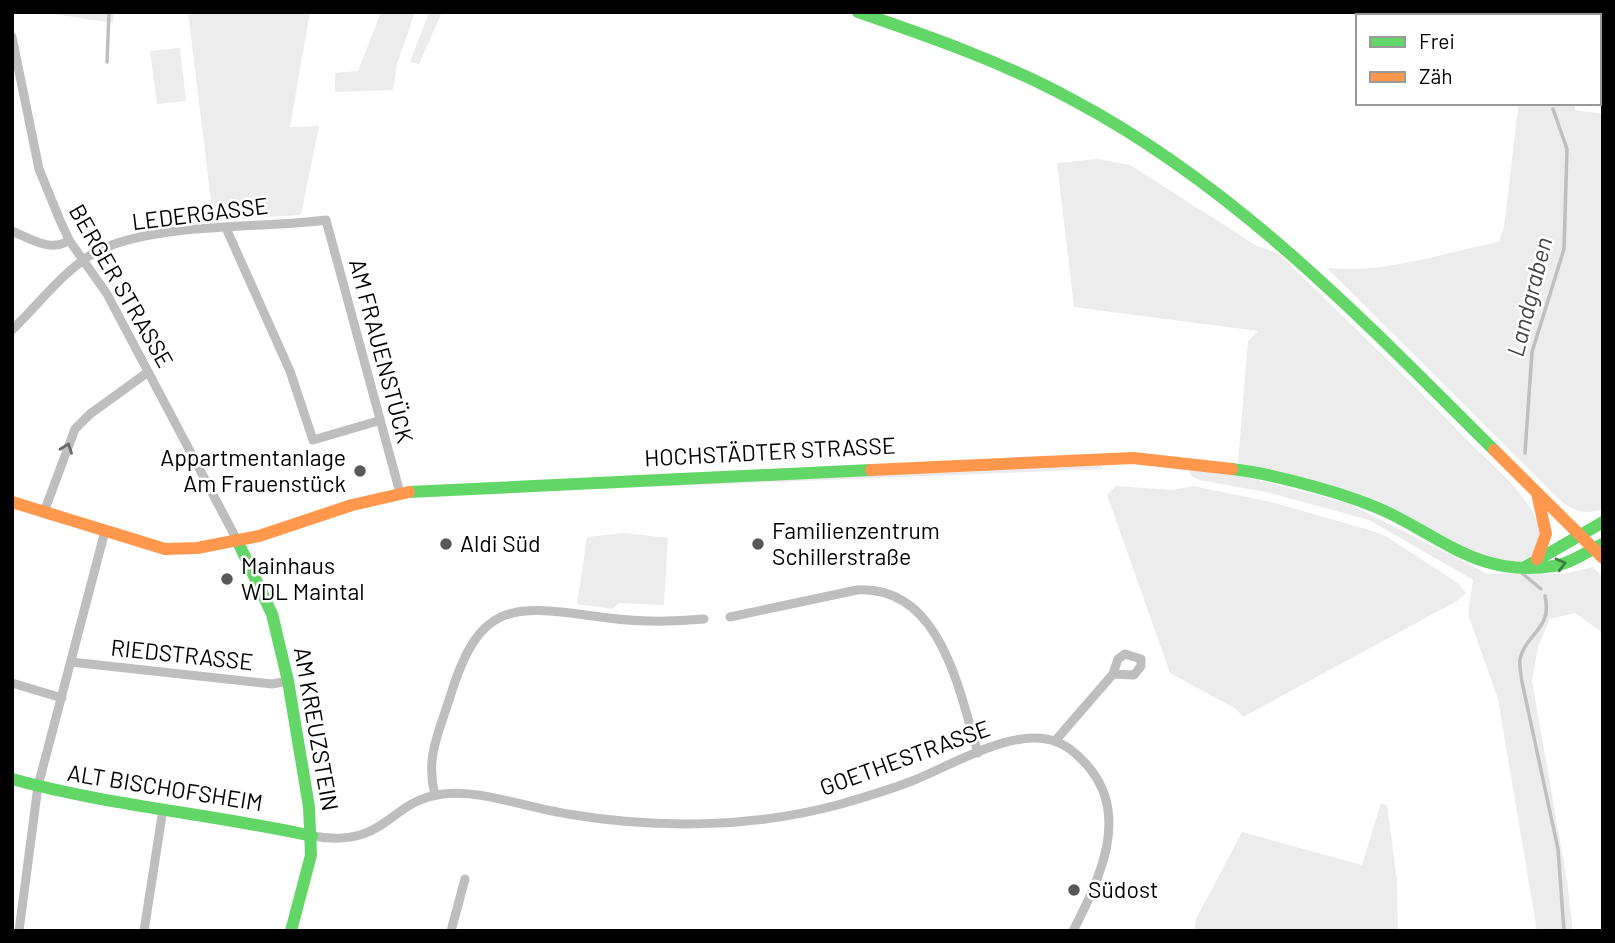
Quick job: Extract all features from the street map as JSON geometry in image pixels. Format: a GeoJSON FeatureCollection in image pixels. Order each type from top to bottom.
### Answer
{"type":"FeatureCollection","features":[{"type":"Feature","properties":{"kind":"street"},"geometry":{"type":"LineString","coordinates":[[858,12],[928,35],[1014,71],[1075,101],[1170,160],[1292,252],[1579,535],[1600,551]]}},
{"type":"Feature","properties":{"kind":"street","name":"BERGER STRASSE"},"geometry":{"type":"LineString","coordinates":[[12,37],[39,169],[69,240],[107,294],[237,540]]}},
{"type":"Feature","properties":{"kind":"street","name":"LEDERGASSE"},"geometry":{"type":"LineString","coordinates":[[12,330],[83,261],[95,253],[131,240],[226,228],[326,220]]}},
{"type":"Feature","properties":{"kind":"street","name":"AM FRAUENSTÜCK"},"geometry":{"type":"LineString","coordinates":[[326,220],[400,493]]}},
{"type":"Feature","properties":{"kind":"street"},"geometry":{"type":"LineString","coordinates":[[226,228],[275,334],[313,440],[379,421]]}},
{"type":"Feature","properties":{"kind":"street"},"geometry":{"type":"LineString","coordinates":[[12,231],[51,246],[60,246],[69,240]]}},
{"type":"Feature","properties":{"kind":"street"},"geometry":{"type":"LineString","coordinates":[[44,512],[75,429],[90,414],[148,372]]}},
{"type":"Feature","properties":{"kind":"street","name":"HOCHSTÄDTER STRASSE"},"geometry":{"type":"LineString","coordinates":[[12,502],[165,549],[200,548],[400,493],[471,487],[1029,461],[1144,459],[1240,470],[1308,485],[1383,510],[1481,563],[1524,567],[1556,566],[1600,551]]}},
{"type":"Feature","properties":{"kind":"street"},"geometry":{"type":"LineString","coordinates":[[1536,492],[1546,534],[1537,560]]}},
{"type":"Feature","properties":{"kind":"street"},"geometry":{"type":"LineString","coordinates":[[1524,567],[1603,522]]}},
{"type":"Feature","properties":{"kind":"street"},"geometry":{"type":"LineString","coordinates":[[19,931],[38,786],[105,531]]}},
{"type":"Feature","properties":{"kind":"street","name":"AM KREUZSTEIN"},"geometry":{"type":"LineString","coordinates":[[237,540],[266,596],[289,681],[312,836],[308,872],[291,931]]}},
{"type":"Feature","properties":{"kind":"street"},"geometry":{"type":"LineString","coordinates":[[730,617],[857,590],[875,589],[894,594],[925,620],[940,644],[956,678],[978,753]]}},
{"type":"Feature","properties":{"kind":"street"},"geometry":{"type":"LineString","coordinates":[[435,795],[431,758],[463,655],[476,636],[499,617],[536,608],[629,620],[704,619]]}},
{"type":"Feature","properties":{"kind":"street","name":"RIEDSTRASSE"},"geometry":{"type":"LineString","coordinates":[[71,662],[272,684],[289,681]]}},
{"type":"Feature","properties":{"kind":"street"},"geometry":{"type":"LineString","coordinates":[[1073,931],[1104,860],[1109,834],[1109,812],[1104,790],[1091,769],[1074,753],[1055,741],[1113,674]]}},
{"type":"Feature","properties":{"kind":"street"},"geometry":{"type":"LineString","coordinates":[[12,683],[62,698]]}},
{"type":"Feature","properties":{"kind":"street","name":"GOETHESTRASSE"},"geometry":{"type":"LineString","coordinates":[[312,836],[341,839],[362,836],[387,824],[408,807],[435,795],[473,796],[623,822],[736,822],[838,805],[914,780],[1014,740],[1038,738],[1055,741]]}},
{"type":"Feature","properties":{"kind":"street","name":"ALT BISCHOFSHEIM"},"geometry":{"type":"LineString","coordinates":[[12,779],[312,836]]}},
{"type":"Feature","properties":{"kind":"street"},"geometry":{"type":"LineString","coordinates":[[144,931],[163,809]]}},
{"type":"Feature","properties":{"kind":"street"},"geometry":{"type":"LineString","coordinates":[[451,931],[465,879]]}},
{"type":"Feature","properties":{"kind":"shaded area"},"geometry":{"type":"Polygon","coordinates":[[[40,12],[114,12],[113,23],[40,12]]]}},
{"type":"Feature","properties":{"kind":"shaded area"},"geometry":{"type":"Polygon","coordinates":[[[188,12],[310,12],[290,127],[319,126],[301,215],[217,220],[212,209],[188,12]]]}},
{"type":"Feature","properties":{"kind":"shaded area"},"geometry":{"type":"Polygon","coordinates":[[[381,12],[415,12],[397,64],[393,90],[335,92],[335,73],[358,71],[381,12]]]}},
{"type":"Feature","properties":{"kind":"shaded area"},"geometry":{"type":"Polygon","coordinates":[[[429,12],[442,12],[419,64],[410,62],[429,12]]]}},
{"type":"Feature","properties":{"kind":"shaded area"},"geometry":{"type":"Polygon","coordinates":[[[1473,12],[1560,14],[1474,14],[1473,12]]]}},
{"type":"Feature","properties":{"kind":"shaded area"},"geometry":{"type":"Polygon","coordinates":[[[180,48],[186,101],[157,104],[150,51],[180,48]]]}},
{"type":"Feature","properties":{"kind":"shaded area"},"geometry":{"type":"Polygon","coordinates":[[[1516,105],[1575,105],[1575,110],[1603,114],[1603,509],[1591,512],[1576,510],[1561,501],[1327,268],[1392,265],[1499,242],[1504,227],[1516,105]]]}},
{"type":"Feature","properties":{"kind":"shaded area"},"geometry":{"type":"Polygon","coordinates":[[[1098,159],[1130,165],[1257,246],[1278,253],[1521,495],[1538,525],[1539,543],[1534,554],[1513,564],[1495,562],[1452,544],[1376,500],[1325,484],[1238,463],[1248,341],[1258,331],[1074,307],[1057,163],[1098,159]]]}},
{"type":"Feature","properties":{"kind":"shaded area"},"geometry":{"type":"Polygon","coordinates":[[[1099,463],[1103,469],[600,489],[599,485],[1099,463]]]}},
{"type":"Feature","properties":{"kind":"shaded area"},"geometry":{"type":"Polygon","coordinates":[[[1188,468],[1239,475],[1350,504],[1488,574],[1564,574],[1593,567],[1603,577],[1603,633],[1575,613],[1550,619],[1538,647],[1532,681],[1567,881],[1573,931],[1537,931],[1498,699],[1468,614],[1473,580],[1369,520],[1270,493],[1200,480],[1191,476],[1188,468]]]}},
{"type":"Feature","properties":{"kind":"shaded area"},"geometry":{"type":"Polygon","coordinates":[[[1116,486],[1172,490],[1193,486],[1271,502],[1366,529],[1386,536],[1459,584],[1466,593],[1457,601],[1243,717],[1236,709],[1170,673],[1107,495],[1116,486]]]}},
{"type":"Feature","properties":{"kind":"shaded area"},"geometry":{"type":"Polygon","coordinates":[[[624,533],[668,538],[664,605],[619,603],[613,609],[577,604],[587,537],[624,533]]]}},
{"type":"Feature","properties":{"kind":"shaded area"},"geometry":{"type":"Polygon","coordinates":[[[1381,803],[1387,805],[1397,880],[1398,931],[1194,931],[1196,919],[1242,832],[1362,865],[1381,803]]]}},
{"type":"Feature","properties":{"kind":"waterway"},"geometry":{"type":"LineString","coordinates":[[107,62],[109,12]]}},
{"type":"Feature","properties":{"kind":"waterway","name":"Landgraben"},"geometry":{"type":"LineString","coordinates":[[1525,453],[1532,352],[1564,249],[1567,149],[1553,109]]}},
{"type":"Feature","properties":{"kind":"waterway","name":"Landgraben"},"geometry":{"type":"LineString","coordinates":[[1523,574],[1541,589]]}},
{"type":"Feature","properties":{"kind":"waterway","name":"Landgraben"},"geometry":{"type":"LineString","coordinates":[[1545,596],[1545,616],[1523,650],[1520,664],[1558,849],[1564,931]]}},
{"type":"Feature","properties":{"kind":"traffic: fast"},"geometry":{"type":"LineString","coordinates":[[858,12],[1021,74],[1133,135],[1190,173],[1296,259],[1494,450]]}},
{"type":"Feature","properties":{"kind":"traffic: fast"},"geometry":{"type":"LineString","coordinates":[[1232,469],[1291,480],[1356,500],[1391,514],[1468,555],[1507,567],[1560,565],[1603,544]]}},
{"type":"Feature","properties":{"kind":"traffic: fast"},"geometry":{"type":"LineString","coordinates":[[409,492],[871,470]]}},
{"type":"Feature","properties":{"kind":"traffic: fast"},"geometry":{"type":"LineString","coordinates":[[1525,567],[1603,522]]}},
{"type":"Feature","properties":{"kind":"traffic: fast"},"geometry":{"type":"LineString","coordinates":[[237,540],[272,614],[288,681],[309,807],[311,855],[291,931]]}},
{"type":"Feature","properties":{"kind":"traffic: fast"},"geometry":{"type":"LineString","coordinates":[[12,779],[86,796],[312,836]]}},
{"type":"Feature","properties":{"kind":"traffic: slow"},"geometry":{"type":"LineString","coordinates":[[1494,450],[1603,558]]}},
{"type":"Feature","properties":{"kind":"traffic: slow"},"geometry":{"type":"LineString","coordinates":[[871,470],[1133,458],[1232,469]]}},
{"type":"Feature","properties":{"kind":"traffic: slow"},"geometry":{"type":"LineString","coordinates":[[12,502],[165,549],[197,548],[259,536],[352,505],[409,492]]}},
{"type":"Feature","properties":{"kind":"traffic: slow"},"geometry":{"type":"LineString","coordinates":[[1537,493],[1546,534],[1537,559]]}},
{"type":"Feature","properties":{"kind":"place","name":"Appartmentanlage Am Frauenstück"},"geometry":{"type":"Point","coordinates":[360,471]}},
{"type":"Feature","properties":{"kind":"place","name":"Aldi Süd"},"geometry":{"type":"Point","coordinates":[446,544]}},
{"type":"Feature","properties":{"kind":"place","name":"Familienzentrum Schillerstraße"},"geometry":{"type":"Point","coordinates":[758,544]}},
{"type":"Feature","properties":{"kind":"place","name":"Mainhaus WDL Maintal"},"geometry":{"type":"Point","coordinates":[227,579]}},
{"type":"Feature","properties":{"kind":"place","name":"Südost"},"geometry":{"type":"Point","coordinates":[1074,890]}}]}
